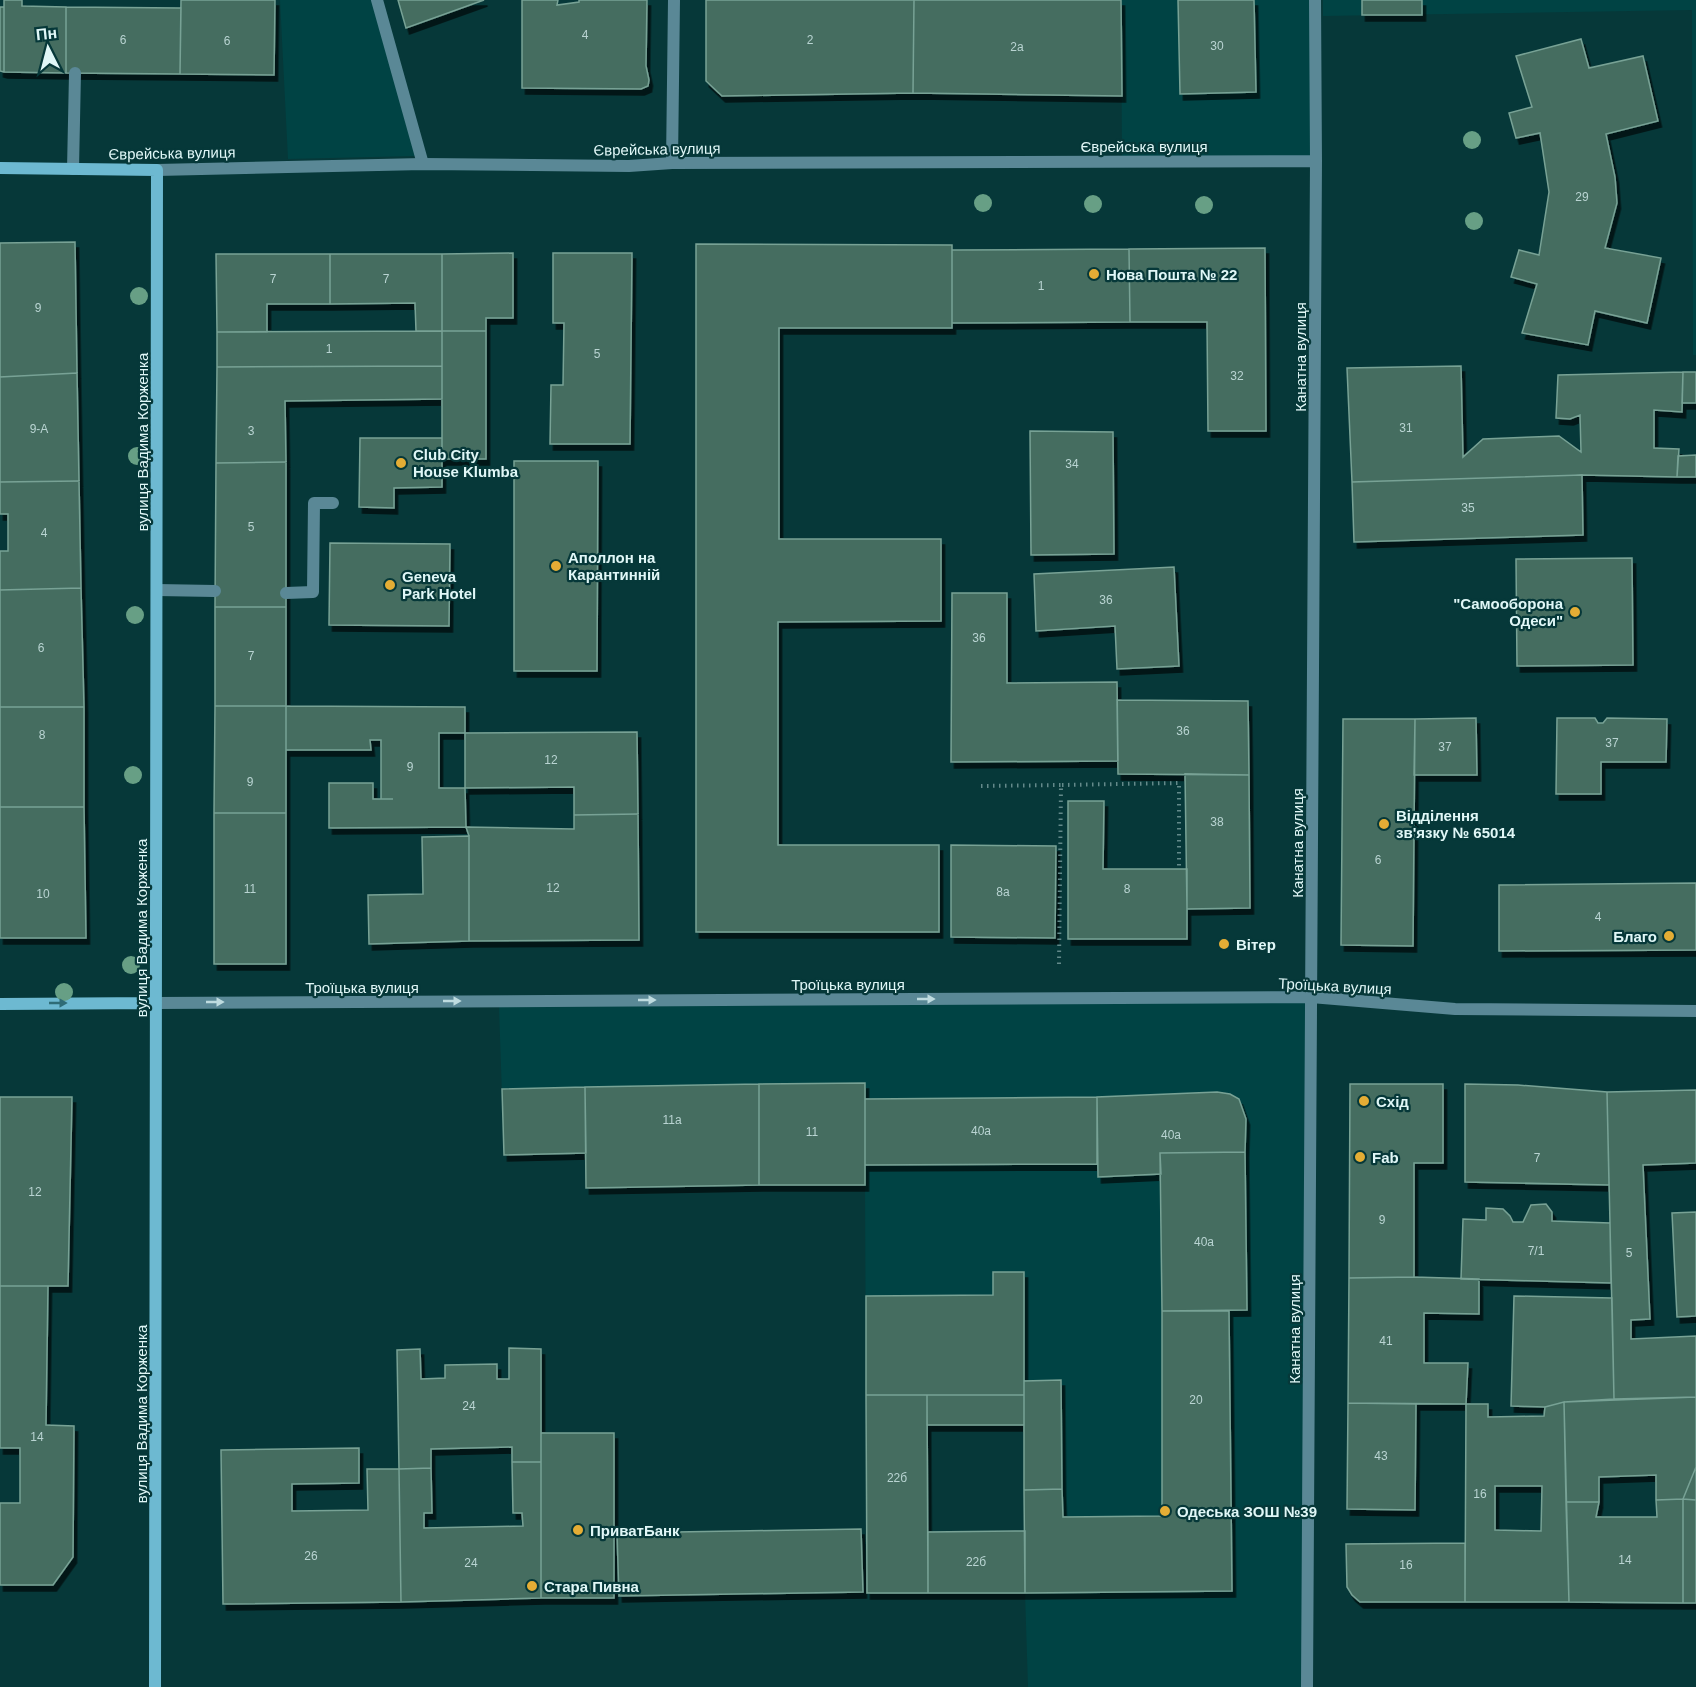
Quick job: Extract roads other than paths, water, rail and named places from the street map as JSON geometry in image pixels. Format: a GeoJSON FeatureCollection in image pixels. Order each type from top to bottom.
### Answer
{"type":"FeatureCollection","features":[{"type":"Feature","properties":{"kind":"main road","name":"Єврейська вулиця"},"geometry":{"type":"LineString","coordinates":[[0,168],[157,170]]}},
{"type":"Feature","properties":{"kind":"main road","name":"вулиця Вадима Корженка"},"geometry":{"type":"LineString","coordinates":[[155,1687],[157,170]]}},
{"type":"Feature","properties":{"kind":"main road","name":"Троїцька вулиця"},"geometry":{"type":"LineString","coordinates":[[0,1004],[156,1003]]}},
{"type":"Feature","properties":{"kind":"street"},"geometry":{"type":"LineString","coordinates":[[377,0],[423,164]]}},
{"type":"Feature","properties":{"kind":"street"},"geometry":{"type":"LineString","coordinates":[[672,163],[674,0]]}},
{"type":"Feature","properties":{"kind":"street","name":"Канатна вулиця"},"geometry":{"type":"LineString","coordinates":[[1307,1687],[1315,0]]}},
{"type":"Feature","properties":{"kind":"street"},"geometry":{"type":"LineString","coordinates":[[73,169],[75,73]]}},
{"type":"Feature","properties":{"kind":"street","name":"Єврейська вулиця"},"geometry":{"type":"LineString","coordinates":[[157,170],[423,164],[629,166],[672,163],[1316,161]]}},
{"type":"Feature","properties":{"kind":"street"},"geometry":{"type":"LineString","coordinates":[[286,593],[313,592],[314,503],[333,503]]}},
{"type":"Feature","properties":{"kind":"street"},"geometry":{"type":"LineString","coordinates":[[157,590],[215,591]]}},
{"type":"Feature","properties":{"kind":"street","name":"Троїцька вулиця"},"geometry":{"type":"LineString","coordinates":[[156,1003],[1311,997],[1455,1009],[1696,1011]]}},
{"type":"Feature","properties":{"kind":"place","name":"Нова Пошта № 22"},"geometry":{"type":"Point","coordinates":[1094,274]}},
{"type":"Feature","properties":{"kind":"place","name":"Club City House Klumba"},"geometry":{"type":"Point","coordinates":[401,463]}},
{"type":"Feature","properties":{"kind":"place","name":"Аполлон на Карантинній"},"geometry":{"type":"Point","coordinates":[556,566]}},
{"type":"Feature","properties":{"kind":"place","name":"Geneva Park Hotel"},"geometry":{"type":"Point","coordinates":[390,585]}},
{"type":"Feature","properties":{"kind":"place","name":"\"Самооборона Одеси\""},"geometry":{"type":"Point","coordinates":[1575,612]}},
{"type":"Feature","properties":{"kind":"place","name":"Відділення зв'язку № 65014"},"geometry":{"type":"Point","coordinates":[1384,824]}},
{"type":"Feature","properties":{"kind":"place","name":"Благо"},"geometry":{"type":"Point","coordinates":[1669,936]}},
{"type":"Feature","properties":{"kind":"place","name":"Вітер"},"geometry":{"type":"Point","coordinates":[1224,944]}},
{"type":"Feature","properties":{"kind":"place","name":"Схiд"},"geometry":{"type":"Point","coordinates":[1364,1101]}},
{"type":"Feature","properties":{"kind":"place","name":"Fab"},"geometry":{"type":"Point","coordinates":[1360,1157]}},
{"type":"Feature","properties":{"kind":"place","name":"Одеська ЗОШ №39"},"geometry":{"type":"Point","coordinates":[1165,1511]}},
{"type":"Feature","properties":{"kind":"place","name":"ПриватБанк"},"geometry":{"type":"Point","coordinates":[578,1530]}},
{"type":"Feature","properties":{"kind":"place","name":"Стара Пивна"},"geometry":{"type":"Point","coordinates":[532,1586]}}]}
